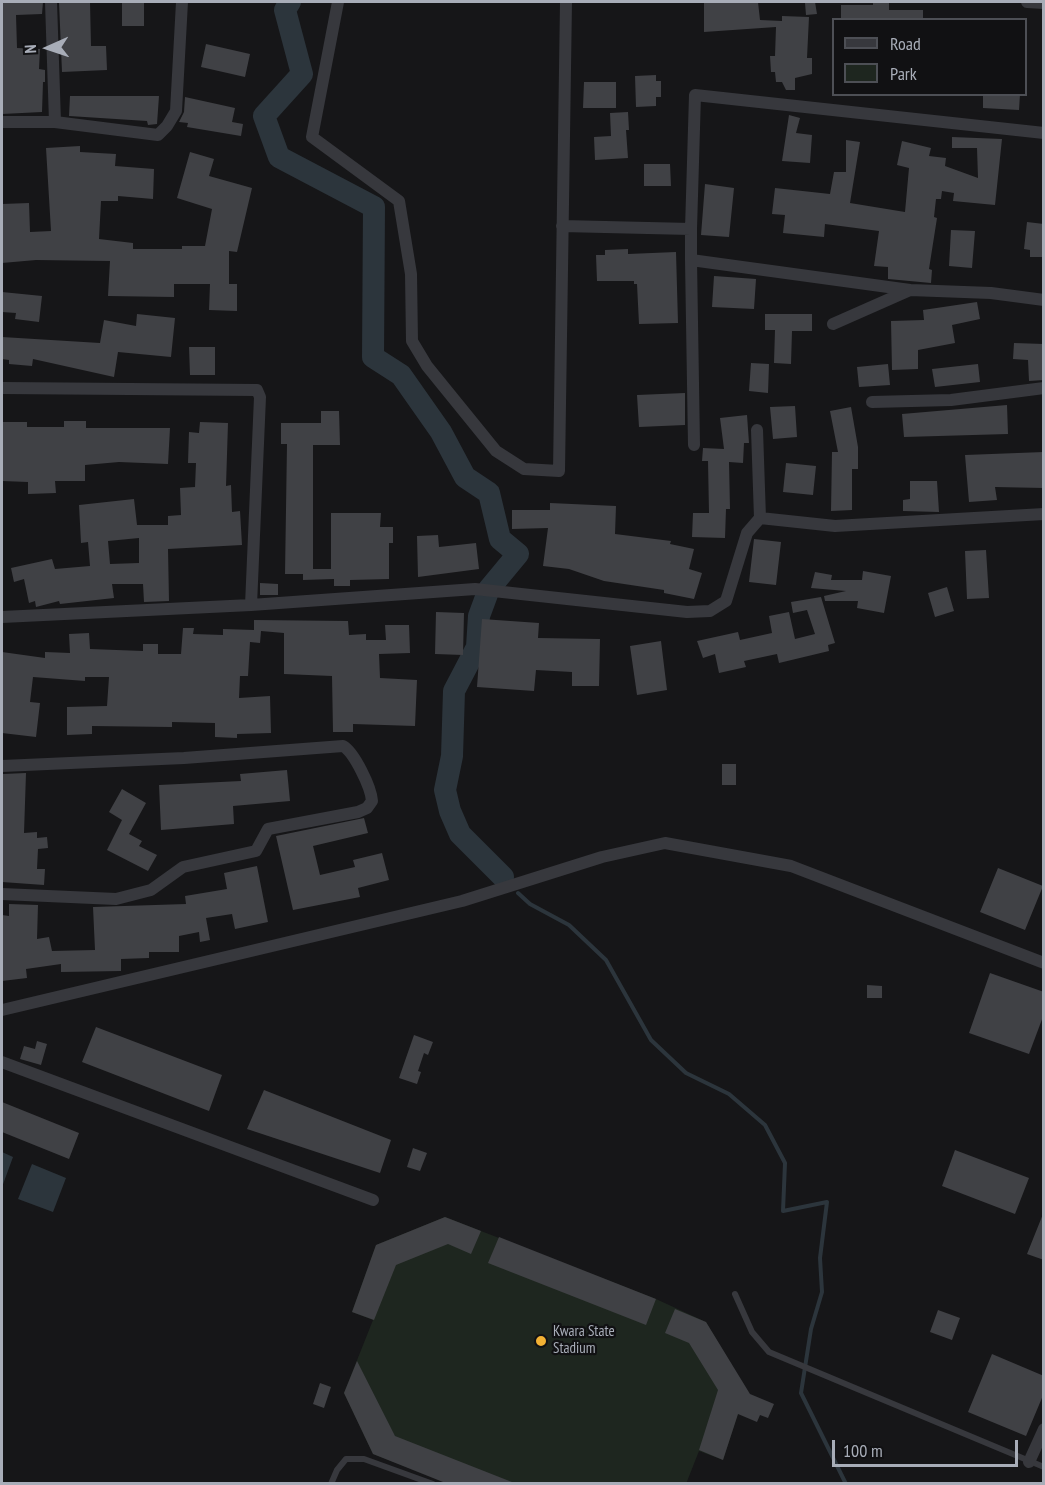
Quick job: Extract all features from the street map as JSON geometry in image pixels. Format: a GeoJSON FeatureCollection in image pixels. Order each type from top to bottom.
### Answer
{"type":"FeatureCollection","features":[{"type":"Feature","properties":{"kind":"street"},"geometry":{"type":"LineString","coordinates":[[51,2],[55,122]]}},
{"type":"Feature","properties":{"kind":"street"},"geometry":{"type":"LineString","coordinates":[[2,122],[55,122],[158,135],[176,111],[182,2]]}},
{"type":"Feature","properties":{"kind":"street"},"geometry":{"type":"LineString","coordinates":[[338,2],[312,137],[399,201],[411,274],[412,342],[427,366],[496,451],[524,469],[559,471],[562,388],[562,226],[567,81],[566,2]]}},
{"type":"Feature","properties":{"kind":"street"},"geometry":{"type":"LineString","coordinates":[[1026,2],[1044,3]]}},
{"type":"Feature","properties":{"kind":"street"},"geometry":{"type":"LineString","coordinates":[[694,445],[691,229],[695,95],[1044,133]]}},
{"type":"Feature","properties":{"kind":"street"},"geometry":{"type":"LineString","coordinates":[[562,226],[691,229]]}},
{"type":"Feature","properties":{"kind":"street"},"geometry":{"type":"LineString","coordinates":[[691,261],[910,290],[991,293],[1044,300]]}},
{"type":"Feature","properties":{"kind":"street"},"geometry":{"type":"LineString","coordinates":[[833,324],[910,290]]}},
{"type":"Feature","properties":{"kind":"street"},"geometry":{"type":"LineString","coordinates":[[2,388],[257,390],[260,397],[251,605]]}},
{"type":"Feature","properties":{"kind":"street"},"geometry":{"type":"LineString","coordinates":[[872,402],[951,400],[1044,388]]}},
{"type":"Feature","properties":{"kind":"street"},"geometry":{"type":"LineString","coordinates":[[2,617],[251,605],[475,589],[687,612],[710,611],[726,601],[747,533],[760,518],[758,430]]}},
{"type":"Feature","properties":{"kind":"street"},"geometry":{"type":"LineString","coordinates":[[760,518],[835,526],[1044,514]]}},
{"type":"Feature","properties":{"kind":"street"},"geometry":{"type":"LineString","coordinates":[[2,766],[184,758],[343,746],[348,748],[362,774],[372,801],[371,805],[358,812],[268,829],[256,851],[183,867],[151,890],[116,899],[2,894]]}},
{"type":"Feature","properties":{"kind":"street"},"geometry":{"type":"LineString","coordinates":[[2,1010],[462,901],[602,856],[665,843],[791,867],[1044,963]]}},
{"type":"Feature","properties":{"kind":"street"},"geometry":{"type":"LineString","coordinates":[[2,1062],[373,1200]]}},
{"type":"Feature","properties":{"kind":"street"},"geometry":{"type":"LineString","coordinates":[[1029,1462],[1044,1429]]}},
{"type":"Feature","properties":{"kind":"lane"},"geometry":{"type":"LineString","coordinates":[[735,1294],[752,1332],[769,1352],[795,1365],[1044,1467]]}},
{"type":"Feature","properties":{"kind":"lane"},"geometry":{"type":"LineString","coordinates":[[331,1484],[337,1470],[346,1459],[364,1458],[433,1484]]}},
{"type":"Feature","properties":{"kind":"green space","name":"Kwara State Stadium"},"geometry":{"type":"Polygon","coordinates":[[[445,1217],[656,1299],[706,1322],[746,1389],[723,1460],[699,1451],[686,1484],[448,1483],[373,1454],[344,1393],[373,1320],[352,1312],[376,1245],[445,1217]]]}},
{"type":"Feature","properties":{"kind":"shaded area"},"geometry":{"type":"Polygon","coordinates":[[[2,1152],[13,1157],[2,1187],[2,1152]]]}},
{"type":"Feature","properties":{"kind":"shaded area"},"geometry":{"type":"Polygon","coordinates":[[[32,1164],[66,1178],[53,1212],[18,1199],[32,1164]]]}},
{"type":"Feature","properties":{"kind":"building"},"geometry":{"type":"Polygon","coordinates":[[[2,2],[43,2],[42,14],[16,15],[17,48],[40,49],[39,69],[45,70],[42,112],[2,114],[2,2]]]}},
{"type":"Feature","properties":{"kind":"building"},"geometry":{"type":"Polygon","coordinates":[[[59,2],[90,2],[91,46],[106,46],[107,70],[62,72],[59,2]]]}},
{"type":"Feature","properties":{"kind":"building"},"geometry":{"type":"Polygon","coordinates":[[[122,2],[144,2],[144,26],[122,26],[122,2]]]}},
{"type":"Feature","properties":{"kind":"building"},"geometry":{"type":"Polygon","coordinates":[[[704,2],[758,2],[760,20],[782,21],[782,16],[809,17],[807,58],[812,58],[812,74],[795,78],[795,90],[786,90],[782,82],[776,82],[775,72],[771,72],[770,56],[775,56],[776,27],[704,32],[704,2]]]}},
{"type":"Feature","properties":{"kind":"building"},"geometry":{"type":"Polygon","coordinates":[[[815,2],[817,14],[806,15],[805,3],[815,2]]]}},
{"type":"Feature","properties":{"kind":"building"},"geometry":{"type":"Polygon","coordinates":[[[873,2],[889,2],[889,10],[923,10],[923,18],[841,18],[841,5],[873,5],[873,2]]]}},
{"type":"Feature","properties":{"kind":"building"},"geometry":{"type":"Polygon","coordinates":[[[206,44],[250,54],[245,77],[201,67],[206,44]]]}},
{"type":"Feature","properties":{"kind":"building"},"geometry":{"type":"Polygon","coordinates":[[[656,75],[656,81],[661,81],[661,97],[656,97],[656,106],[636,107],[635,76],[656,75]]]}},
{"type":"Feature","properties":{"kind":"building"},"geometry":{"type":"Polygon","coordinates":[[[584,82],[616,82],[616,108],[583,108],[584,82]]]}},
{"type":"Feature","properties":{"kind":"building"},"geometry":{"type":"Polygon","coordinates":[[[70,96],[159,96],[157,124],[148,125],[147,121],[69,116],[70,96]]]}},
{"type":"Feature","properties":{"kind":"building"},"geometry":{"type":"Polygon","coordinates":[[[983,96],[1020,96],[1019,110],[983,108],[983,96]]]}},
{"type":"Feature","properties":{"kind":"building"},"geometry":{"type":"Polygon","coordinates":[[[185,97],[235,108],[232,122],[243,124],[241,136],[187,127],[188,123],[179,122],[184,112],[185,97]]]}},
{"type":"Feature","properties":{"kind":"building"},"geometry":{"type":"Polygon","coordinates":[[[628,112],[629,130],[626,130],[628,158],[595,160],[594,137],[611,136],[610,113],[628,112]]]}},
{"type":"Feature","properties":{"kind":"building"},"geometry":{"type":"Polygon","coordinates":[[[789,115],[800,118],[796,133],[812,135],[810,163],[782,161],[789,115]]]}},
{"type":"Feature","properties":{"kind":"building"},"geometry":{"type":"Polygon","coordinates":[[[952,137],[1002,139],[995,205],[953,201],[954,193],[942,191],[941,199],[936,199],[934,217],[937,218],[929,269],[932,270],[931,283],[888,279],[888,267],[874,266],[879,231],[825,224],[824,237],[783,233],[785,215],[772,214],[775,188],[830,194],[834,172],[846,172],[846,140],[860,142],[850,203],[905,212],[909,168],[897,165],[902,141],[931,148],[929,156],[946,158],[945,166],[978,178],[977,148],[952,148],[952,137]]]}},
{"type":"Feature","properties":{"kind":"building"},"geometry":{"type":"Polygon","coordinates":[[[80,146],[80,152],[116,154],[115,166],[154,169],[153,199],[118,196],[118,201],[101,201],[99,239],[133,243],[133,249],[182,249],[182,246],[205,246],[212,209],[177,198],[190,152],[214,159],[209,176],[252,188],[237,252],[229,251],[229,284],[237,284],[237,311],[209,310],[210,284],[174,284],[174,297],[108,296],[110,261],[36,260],[2,263],[2,204],[29,203],[30,232],[51,231],[46,148],[80,146]]]}},
{"type":"Feature","properties":{"kind":"building"},"geometry":{"type":"Polygon","coordinates":[[[644,164],[670,164],[671,186],[644,186],[644,164]]]}},
{"type":"Feature","properties":{"kind":"building"},"geometry":{"type":"Polygon","coordinates":[[[705,184],[734,188],[729,237],[701,235],[705,184]]]}},
{"type":"Feature","properties":{"kind":"building"},"geometry":{"type":"Polygon","coordinates":[[[1027,222],[1044,224],[1044,257],[1030,257],[1030,250],[1024,249],[1027,222]]]}},
{"type":"Feature","properties":{"kind":"building"},"geometry":{"type":"Polygon","coordinates":[[[951,230],[975,231],[972,268],[949,266],[951,230]]]}},
{"type":"Feature","properties":{"kind":"building"},"geometry":{"type":"Polygon","coordinates":[[[628,249],[628,254],[676,252],[678,323],[639,324],[637,284],[634,284],[634,281],[597,281],[596,255],[605,255],[605,250],[628,249]]]}},
{"type":"Feature","properties":{"kind":"building"},"geometry":{"type":"Polygon","coordinates":[[[714,276],[756,279],[754,309],[712,307],[714,276]]]}},
{"type":"Feature","properties":{"kind":"building"},"geometry":{"type":"Polygon","coordinates":[[[2,292],[42,296],[39,322],[15,319],[16,313],[2,312],[2,292]]]}},
{"type":"Feature","properties":{"kind":"building"},"geometry":{"type":"Polygon","coordinates":[[[977,302],[980,319],[952,325],[955,343],[918,350],[918,369],[892,370],[891,321],[924,320],[923,310],[977,302]]]}},
{"type":"Feature","properties":{"kind":"building"},"geometry":{"type":"Polygon","coordinates":[[[137,314],[175,318],[171,357],[118,352],[114,377],[33,359],[32,366],[9,364],[9,360],[2,359],[2,337],[100,343],[104,320],[136,326],[137,314]]]}},
{"type":"Feature","properties":{"kind":"building"},"geometry":{"type":"Polygon","coordinates":[[[765,314],[812,314],[812,331],[792,331],[791,364],[774,363],[775,330],[765,330],[765,314]]]}},
{"type":"Feature","properties":{"kind":"building"},"geometry":{"type":"Polygon","coordinates":[[[1014,343],[1044,344],[1044,380],[1029,381],[1028,360],[1013,359],[1014,343]]]}},
{"type":"Feature","properties":{"kind":"building"},"geometry":{"type":"Polygon","coordinates":[[[189,347],[215,347],[215,375],[190,375],[189,347]]]}},
{"type":"Feature","properties":{"kind":"building"},"geometry":{"type":"Polygon","coordinates":[[[751,363],[769,364],[768,393],[749,391],[751,363]]]}},
{"type":"Feature","properties":{"kind":"building"},"geometry":{"type":"Polygon","coordinates":[[[888,364],[890,385],[859,387],[857,367],[888,364]]]}},
{"type":"Feature","properties":{"kind":"building"},"geometry":{"type":"Polygon","coordinates":[[[978,364],[980,382],[935,387],[932,369],[978,364]]]}},
{"type":"Feature","properties":{"kind":"building"},"geometry":{"type":"Polygon","coordinates":[[[685,393],[685,425],[639,427],[637,395],[685,393]]]}},
{"type":"Feature","properties":{"kind":"building"},"geometry":{"type":"Polygon","coordinates":[[[1007,405],[1008,434],[904,437],[902,414],[1007,405]]]}},
{"type":"Feature","properties":{"kind":"building"},"geometry":{"type":"Polygon","coordinates":[[[795,406],[797,437],[773,439],[770,407],[795,406]]]}},
{"type":"Feature","properties":{"kind":"building"},"geometry":{"type":"Polygon","coordinates":[[[851,407],[858,447],[858,469],[852,469],[852,510],[831,511],[832,452],[838,452],[830,411],[851,407]]]}},
{"type":"Feature","properties":{"kind":"building"},"geometry":{"type":"Polygon","coordinates":[[[321,411],[339,411],[340,445],[313,445],[313,569],[331,569],[331,513],[381,513],[380,527],[393,527],[393,543],[389,543],[389,579],[350,580],[350,586],[334,586],[334,579],[303,580],[303,574],[285,574],[287,444],[281,444],[281,423],[321,423],[321,411]]]}},
{"type":"Feature","properties":{"kind":"building"},"geometry":{"type":"Polygon","coordinates":[[[747,415],[749,443],[744,443],[743,463],[729,462],[730,509],[726,509],[725,538],[692,537],[693,513],[709,513],[708,461],[702,461],[703,448],[724,449],[720,418],[747,415]]]}},
{"type":"Feature","properties":{"kind":"building"},"geometry":{"type":"Polygon","coordinates":[[[64,421],[86,421],[86,428],[170,428],[168,464],[119,462],[85,465],[85,481],[55,481],[56,493],[28,494],[28,482],[2,481],[2,422],[27,422],[27,427],[64,427],[64,421]]]}},
{"type":"Feature","properties":{"kind":"building"},"geometry":{"type":"Polygon","coordinates":[[[200,422],[228,423],[226,486],[231,485],[232,512],[240,511],[242,545],[168,549],[169,601],[144,602],[143,584],[112,584],[114,598],[60,604],[59,601],[36,607],[35,601],[29,603],[24,579],[14,582],[11,568],[52,559],[55,569],[90,566],[88,542],[81,543],[79,505],[134,499],[137,525],[168,525],[168,516],[181,515],[180,488],[195,487],[196,463],[188,463],[189,432],[199,433],[200,422]],[[139,538],[108,541],[110,564],[139,563],[139,538]]]}},
{"type":"Feature","properties":{"kind":"building"},"geometry":{"type":"Polygon","coordinates":[[[1044,452],[1044,488],[995,487],[997,500],[969,502],[965,455],[1044,452]]]}},
{"type":"Feature","properties":{"kind":"building"},"geometry":{"type":"Polygon","coordinates":[[[786,463],[816,466],[813,495],[783,492],[786,463]]]}},
{"type":"Feature","properties":{"kind":"building"},"geometry":{"type":"Polygon","coordinates":[[[910,481],[937,481],[939,512],[903,511],[903,500],[910,499],[910,481]]]}},
{"type":"Feature","properties":{"kind":"building"},"geometry":{"type":"Polygon","coordinates":[[[550,503],[616,506],[615,534],[671,541],[670,544],[694,549],[689,569],[702,573],[694,599],[664,593],[664,590],[604,581],[569,569],[543,566],[548,528],[512,529],[512,510],[550,510],[550,503]]]}},
{"type":"Feature","properties":{"kind":"building"},"geometry":{"type":"Polygon","coordinates":[[[438,535],[439,547],[476,543],[479,569],[418,577],[417,536],[438,535]]]}},
{"type":"Feature","properties":{"kind":"building"},"geometry":{"type":"Polygon","coordinates":[[[754,539],[781,542],[776,585],[749,582],[754,539]]]}},
{"type":"Feature","properties":{"kind":"building"},"geometry":{"type":"Polygon","coordinates":[[[986,550],[989,598],[967,599],[965,551],[986,550]]]}},
{"type":"Feature","properties":{"kind":"building"},"geometry":{"type":"Polygon","coordinates":[[[863,571],[891,576],[884,613],[857,608],[858,601],[825,601],[824,596],[846,591],[811,588],[815,572],[832,575],[831,580],[862,580],[863,571]]]}},
{"type":"Feature","properties":{"kind":"building"},"geometry":{"type":"Polygon","coordinates":[[[260,583],[278,584],[278,595],[260,595],[260,583]]]}},
{"type":"Feature","properties":{"kind":"building"},"geometry":{"type":"Polygon","coordinates":[[[947,587],[954,611],[935,617],[928,593],[947,587]]]}},
{"type":"Feature","properties":{"kind":"building"},"geometry":{"type":"Polygon","coordinates":[[[821,597],[835,643],[828,645],[829,651],[779,663],[777,654],[744,661],[746,667],[719,673],[715,654],[703,658],[697,641],[738,632],[740,640],[772,633],[769,616],[789,612],[795,639],[815,634],[807,610],[793,613],[791,602],[821,597]]]}},
{"type":"Feature","properties":{"kind":"building"},"geometry":{"type":"Polygon","coordinates":[[[436,612],[464,613],[463,655],[435,654],[436,612]]]}},
{"type":"Feature","properties":{"kind":"building"},"geometry":{"type":"Polygon","coordinates":[[[482,619],[539,623],[538,638],[600,639],[599,686],[572,686],[572,672],[536,670],[534,691],[477,687],[482,619]]]}},
{"type":"Feature","properties":{"kind":"building"},"geometry":{"type":"Polygon","coordinates":[[[254,620],[348,621],[349,635],[366,634],[366,640],[386,640],[385,625],[409,625],[410,653],[379,654],[380,678],[417,680],[415,726],[353,724],[353,732],[333,732],[332,676],[284,674],[284,633],[261,631],[260,643],[250,642],[248,676],[240,676],[239,698],[270,696],[271,733],[237,734],[237,738],[215,737],[215,723],[172,722],[172,727],[92,726],[92,734],[67,735],[67,707],[107,706],[109,677],[85,677],[85,681],[33,677],[30,702],[40,703],[36,737],[2,733],[2,652],[45,658],[45,652],[70,653],[69,634],[89,633],[90,649],[143,651],[143,644],[158,644],[158,654],[181,654],[183,628],[194,628],[193,634],[223,635],[223,629],[254,630],[254,620]]]}},
{"type":"Feature","properties":{"kind":"building"},"geometry":{"type":"Polygon","coordinates":[[[661,641],[667,690],[637,695],[630,646],[661,641]]]}},
{"type":"Feature","properties":{"kind":"building"},"geometry":{"type":"Polygon","coordinates":[[[722,764],[736,764],[736,785],[722,785],[722,764]]]}},
{"type":"Feature","properties":{"kind":"building"},"geometry":{"type":"Polygon","coordinates":[[[287,770],[290,801],[233,806],[234,824],[161,830],[159,785],[241,781],[240,774],[287,770]]]}},
{"type":"Feature","properties":{"kind":"building"},"geometry":{"type":"Polygon","coordinates":[[[26,773],[24,833],[37,832],[37,838],[47,837],[48,848],[38,849],[37,869],[45,869],[44,885],[2,882],[3,774],[26,773]]]}},
{"type":"Feature","properties":{"kind":"building"},"geometry":{"type":"Polygon","coordinates":[[[122,789],[146,803],[129,834],[142,841],[139,846],[157,855],[148,871],[107,850],[122,820],[109,812],[122,789]]]}},
{"type":"Feature","properties":{"kind":"building"},"geometry":{"type":"Polygon","coordinates":[[[364,818],[368,833],[313,846],[320,875],[355,867],[353,860],[382,853],[389,880],[358,888],[360,897],[293,910],[276,836],[364,818]]]}},
{"type":"Feature","properties":{"kind":"building"},"geometry":{"type":"Polygon","coordinates":[[[257,866],[268,922],[235,929],[232,914],[206,918],[210,940],[200,942],[199,932],[179,936],[179,952],[149,952],[149,958],[121,959],[121,971],[61,972],[61,964],[26,969],[27,978],[2,981],[2,915],[9,916],[9,904],[38,905],[37,939],[49,937],[52,951],[95,950],[93,907],[186,904],[185,896],[227,889],[224,873],[257,866]]]}},
{"type":"Feature","properties":{"kind":"building"},"geometry":{"type":"Polygon","coordinates":[[[998,868],[1043,886],[1025,930],[980,912],[998,868]]]}},
{"type":"Feature","properties":{"kind":"building"},"geometry":{"type":"Polygon","coordinates":[[[990,973],[1044,992],[1044,1014],[1029,1054],[969,1033],[990,973]]]}},
{"type":"Feature","properties":{"kind":"building"},"geometry":{"type":"Polygon","coordinates":[[[867,985],[882,986],[882,998],[867,998],[867,985]]]}},
{"type":"Feature","properties":{"kind":"building"},"geometry":{"type":"Polygon","coordinates":[[[96,1027],[222,1075],[209,1111],[82,1062],[96,1027]]]}},
{"type":"Feature","properties":{"kind":"building"},"geometry":{"type":"Polygon","coordinates":[[[414,1035],[433,1042],[428,1055],[424,1053],[418,1071],[421,1072],[417,1084],[399,1078],[414,1035]]]}},
{"type":"Feature","properties":{"kind":"building"},"geometry":{"type":"Polygon","coordinates":[[[37,1041],[47,1044],[41,1065],[20,1059],[24,1046],[35,1049],[37,1041]]]}},
{"type":"Feature","properties":{"kind":"building"},"geometry":{"type":"Polygon","coordinates":[[[264,1090],[391,1140],[380,1173],[247,1129],[264,1090]]]}},
{"type":"Feature","properties":{"kind":"building"},"geometry":{"type":"Polygon","coordinates":[[[2,1102],[79,1133],[69,1159],[2,1132],[2,1102]]]}},
{"type":"Feature","properties":{"kind":"building"},"geometry":{"type":"Polygon","coordinates":[[[413,1148],[427,1153],[420,1171],[407,1167],[413,1148]]]}},
{"type":"Feature","properties":{"kind":"building"},"geometry":{"type":"Polygon","coordinates":[[[955,1150],[1029,1178],[1015,1214],[942,1186],[955,1150]]]}},
{"type":"Feature","properties":{"kind":"building"},"geometry":{"type":"Polygon","coordinates":[[[1044,1214],[1044,1260],[1027,1254],[1044,1214]]]}},
{"type":"Feature","properties":{"kind":"building"},"geometry":{"type":"Polygon","coordinates":[[[445,1217],[481,1231],[471,1254],[448,1244],[396,1265],[374,1320],[352,1312],[376,1245],[445,1217]]]}},
{"type":"Feature","properties":{"kind":"building"},"geometry":{"type":"Polygon","coordinates":[[[499,1237],[656,1299],[646,1325],[488,1263],[499,1237]]]}},
{"type":"Feature","properties":{"kind":"building"},"geometry":{"type":"Polygon","coordinates":[[[675,1309],[706,1322],[750,1394],[774,1404],[768,1418],[760,1415],[757,1422],[738,1414],[723,1460],[699,1450],[718,1390],[689,1343],[665,1333],[675,1309]]]}},
{"type":"Feature","properties":{"kind":"building"},"geometry":{"type":"Polygon","coordinates":[[[938,1310],[960,1318],[952,1340],[930,1332],[938,1310]]]}},
{"type":"Feature","properties":{"kind":"building"},"geometry":{"type":"Polygon","coordinates":[[[992,1354],[1044,1376],[1044,1393],[1026,1436],[968,1412],[992,1354]]]}},
{"type":"Feature","properties":{"kind":"building"},"geometry":{"type":"Polygon","coordinates":[[[357,1361],[395,1436],[517,1484],[448,1484],[373,1454],[344,1393],[357,1361]]]}},
{"type":"Feature","properties":{"kind":"building"},"geometry":{"type":"Polygon","coordinates":[[[320,1383],[331,1387],[324,1408],[313,1404],[320,1383]]]}},
{"type":"Feature","properties":{"kind":"waterway"},"geometry":{"type":"LineString","coordinates":[[290,2],[285,10],[302,74],[264,116],[279,157],[374,207],[373,357],[401,375],[441,432],[465,477],[489,493],[500,539],[518,554],[489,589],[479,616],[477,647],[454,691],[452,756],[445,790],[450,811],[460,834],[503,877]]}},
{"type":"Feature","properties":{"kind":"waterway"},"geometry":{"type":"LineString","coordinates":[[518,893],[530,904],[569,925],[606,960],[651,1040],[686,1073],[729,1094],[765,1125],[785,1163],[783,1211],[827,1202],[820,1258],[822,1292],[811,1329],[801,1393],[846,1484]]}},
{"type":"Feature","properties":{"kind":"place","name":"Kwara State Stadium"},"geometry":{"type":"Point","coordinates":[541,1341]}}]}
